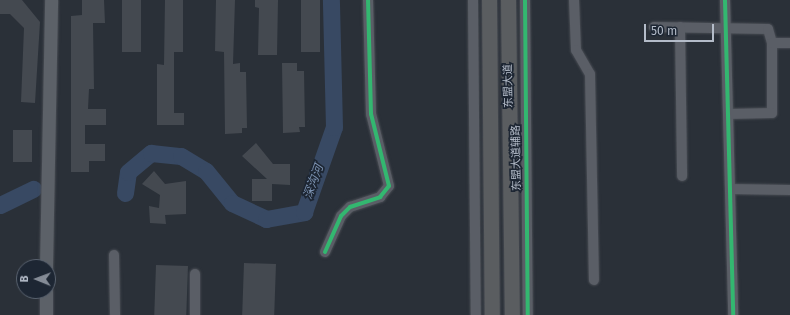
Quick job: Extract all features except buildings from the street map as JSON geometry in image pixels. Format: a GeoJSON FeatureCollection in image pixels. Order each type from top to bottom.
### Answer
{"type":"FeatureCollection","features":[{"type":"Feature","properties":{"kind":"highway","name":"东盟大道"},"geometry":{"type":"LineString","coordinates":[[489,0],[492,315]]}},
{"type":"Feature","properties":{"kind":"highway","name":"东盟大道"},"geometry":{"type":"LineString","coordinates":[[508,0],[512,315]]}},
{"type":"Feature","properties":{"kind":"main road"},"geometry":{"type":"LineString","coordinates":[[46,259],[51,0]]}},
{"type":"Feature","properties":{"kind":"main road"},"geometry":{"type":"LineString","coordinates":[[46,299],[46,315]]}},
{"type":"Feature","properties":{"kind":"street"},"geometry":{"type":"LineString","coordinates":[[324,252],[341,216],[350,207],[380,196],[389,186],[371,114],[368,0]]}},
{"type":"Feature","properties":{"kind":"street"},"geometry":{"type":"LineString","coordinates":[[473,0],[476,315]]}},
{"type":"Feature","properties":{"kind":"street","name":"东盟大道辅路"},"geometry":{"type":"LineString","coordinates":[[525,0],[528,315]]}},
{"type":"Feature","properties":{"kind":"street"},"geometry":{"type":"LineString","coordinates":[[574,0],[576,50],[590,74],[594,280]]}},
{"type":"Feature","properties":{"kind":"street"},"geometry":{"type":"LineString","coordinates":[[725,0],[733,315]]}},
{"type":"Feature","properties":{"kind":"street"},"geometry":{"type":"LineString","coordinates":[[654,27],[726,26],[768,29],[772,43],[772,112],[728,114]]}},
{"type":"Feature","properties":{"kind":"street"},"geometry":{"type":"LineString","coordinates":[[680,27],[682,176]]}},
{"type":"Feature","properties":{"kind":"street"},"geometry":{"type":"LineString","coordinates":[[772,43],[790,43]]}},
{"type":"Feature","properties":{"kind":"street"},"geometry":{"type":"LineString","coordinates":[[730,189],[790,190]]}},
{"type":"Feature","properties":{"kind":"street"},"geometry":{"type":"LineString","coordinates":[[114,255],[115,315]]}},
{"type":"Feature","properties":{"kind":"street"},"geometry":{"type":"LineString","coordinates":[[195,274],[195,315]]}},
{"type":"Feature","properties":{"kind":"waterway","name":"深沟河"},"geometry":{"type":"LineString","coordinates":[[125,193],[128,172],[151,153],[181,156],[206,171],[232,203],[266,219],[304,212],[334,127],[331,0]]}},
{"type":"Feature","properties":{"kind":"waterway","name":"深沟河"},"geometry":{"type":"LineString","coordinates":[[0,205],[33,189]]}},
{"type":"Feature","properties":{"kind":"cycle path"},"geometry":{"type":"LineString","coordinates":[[325,252],[341,216],[350,207],[380,197],[389,186],[371,114],[368,0]]}},
{"type":"Feature","properties":{"kind":"cycle path"},"geometry":{"type":"LineString","coordinates":[[525,0],[528,315]]}},
{"type":"Feature","properties":{"kind":"cycle path"},"geometry":{"type":"LineString","coordinates":[[725,0],[733,315]]}}]}
